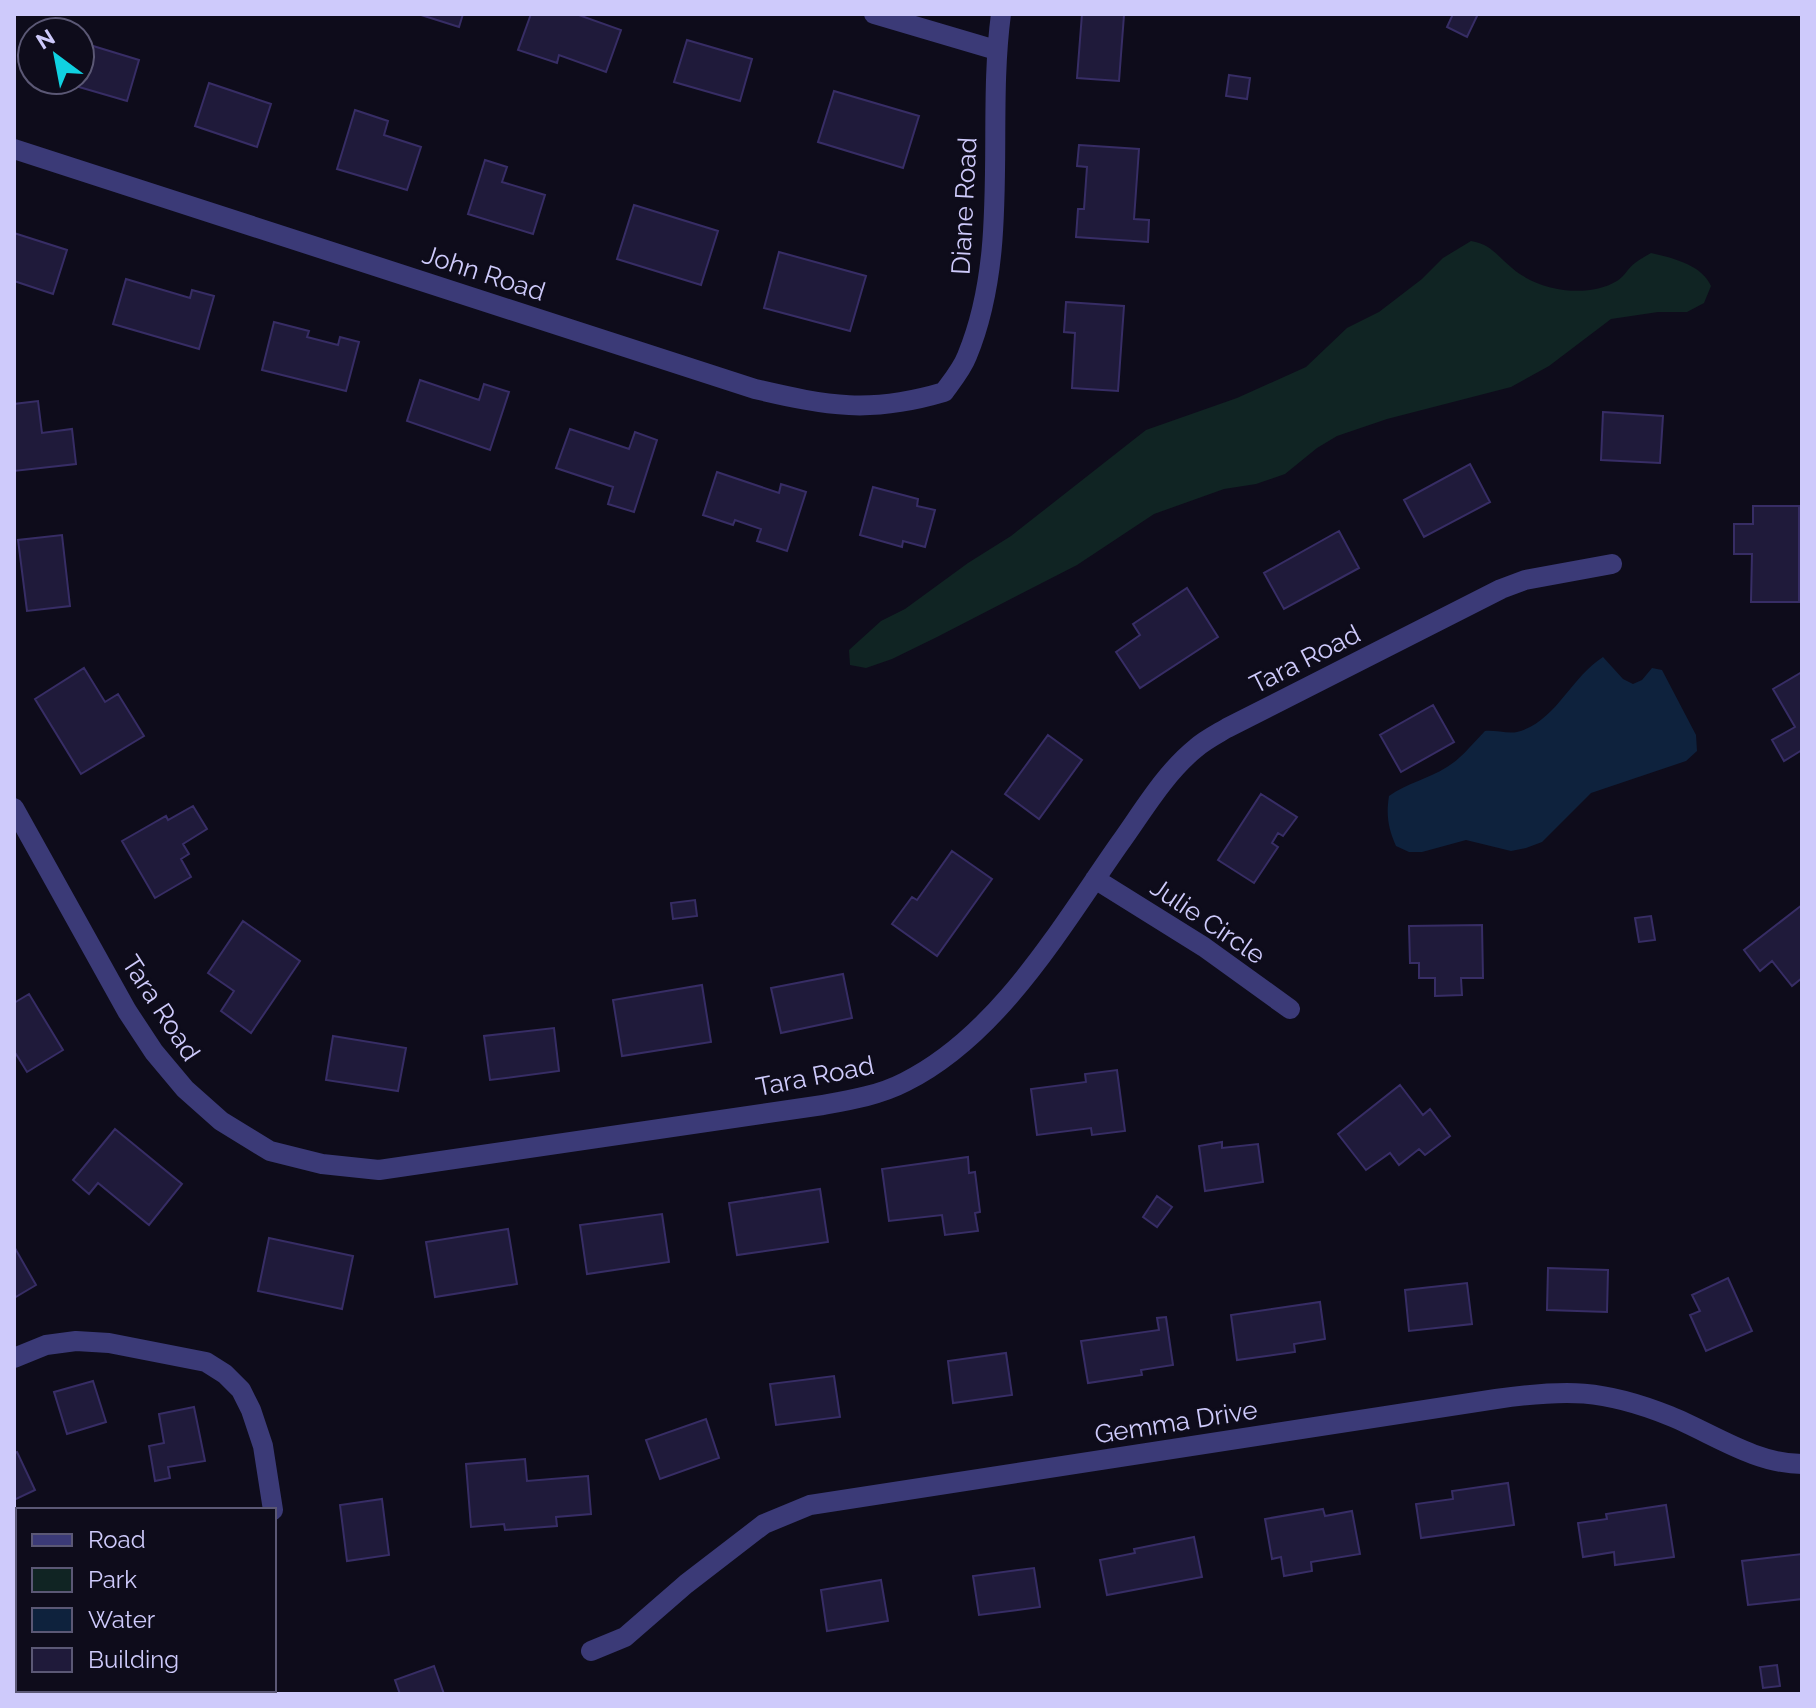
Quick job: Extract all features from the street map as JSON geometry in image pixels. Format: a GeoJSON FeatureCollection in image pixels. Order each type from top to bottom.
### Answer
{"type":"FeatureCollection","features":[{"type":"Feature","properties":{"kind":"street"},"geometry":{"type":"LineString","coordinates":[[874,14],[996,50]]}},
{"type":"Feature","properties":{"kind":"street","name":"Diane Road"},"geometry":{"type":"LineString","coordinates":[[944,392],[966,358],[982,310],[991,261],[996,50],[1001,14]]}},
{"type":"Feature","properties":{"kind":"street","name":"John Road"},"geometry":{"type":"LineString","coordinates":[[14,149],[755,389],[849,407],[891,405],[944,392]]}},
{"type":"Feature","properties":{"kind":"street","name":"Tara Road"},"geometry":{"type":"LineString","coordinates":[[14,808],[127,1011],[154,1052],[185,1089],[221,1121],[270,1151],[322,1164],[379,1170],[823,1105],[863,1097],[905,1082],[942,1059],[981,1027],[1017,987],[1162,783],[1195,748],[1227,728],[1501,589],[1525,580],[1612,564]]}},
{"type":"Feature","properties":{"kind":"street","name":"Julie Circle"},"geometry":{"type":"LineString","coordinates":[[1095,879],[1204,947],[1290,1009]]}},
{"type":"Feature","properties":{"kind":"street"},"geometry":{"type":"LineString","coordinates":[[14,1358],[46,1345],[76,1341],[109,1343],[206,1362],[225,1374],[241,1390],[251,1410],[263,1446],[273,1508]]}},
{"type":"Feature","properties":{"kind":"street","name":"Gemma Drive"},"geometry":{"type":"LineString","coordinates":[[591,1651],[625,1637],[686,1584],[764,1524],[810,1505],[1355,1420],[1550,1392],[1598,1394],[1671,1417],[1753,1453],[1802,1464]]}},
{"type":"Feature","properties":{"kind":"green space"},"geometry":{"type":"Polygon","coordinates":[[[1471,241],[1489,248],[1523,276],[1563,290],[1605,287],[1620,279],[1651,253],[1694,268],[1711,286],[1704,303],[1687,312],[1658,312],[1611,319],[1549,366],[1511,387],[1387,419],[1337,436],[1285,474],[1256,484],[1224,489],[1154,514],[1077,565],[937,637],[866,668],[850,665],[849,650],[881,621],[905,609],[1011,536],[1146,430],[1237,398],[1306,367],[1347,328],[1379,312],[1422,279],[1443,258],[1471,241]]]}},
{"type":"Feature","properties":{"kind":"water"},"geometry":{"type":"Polygon","coordinates":[[[1603,657],[1623,679],[1633,684],[1642,680],[1652,668],[1662,670],[1696,735],[1697,751],[1686,761],[1591,793],[1542,842],[1526,848],[1511,851],[1466,840],[1422,852],[1409,852],[1396,846],[1388,821],[1389,796],[1452,763],[1485,731],[1517,732],[1531,727],[1553,709],[1581,676],[1603,657]]]}},
{"type":"Feature","properties":{"kind":"building"},"geometry":{"type":"Polygon","coordinates":[[[418,14],[463,14],[459,27],[418,14]]]}},
{"type":"Feature","properties":{"kind":"building"},"geometry":{"type":"Polygon","coordinates":[[[531,14],[576,14],[621,30],[606,72],[559,55],[557,63],[518,50],[531,14]]]}},
{"type":"Feature","properties":{"kind":"building"},"geometry":{"type":"Polygon","coordinates":[[[1082,14],[1124,15],[1119,81],[1077,78],[1082,14]]]}},
{"type":"Feature","properties":{"kind":"building"},"geometry":{"type":"Polygon","coordinates":[[[1453,14],[1478,14],[1467,37],[1447,27],[1453,14]]]}},
{"type":"Feature","properties":{"kind":"building"},"geometry":{"type":"Polygon","coordinates":[[[687,40],[752,59],[740,101],[674,82],[687,40]]]}},
{"type":"Feature","properties":{"kind":"building"},"geometry":{"type":"Polygon","coordinates":[[[96,47],[139,60],[127,101],[96,92],[96,47]]]}},
{"type":"Feature","properties":{"kind":"building"},"geometry":{"type":"Polygon","coordinates":[[[1229,75],[1250,78],[1247,99],[1226,96],[1229,75]]]}},
{"type":"Feature","properties":{"kind":"building"},"geometry":{"type":"Polygon","coordinates":[[[209,83],[271,104],[257,147],[195,126],[209,83]]]}},
{"type":"Feature","properties":{"kind":"building"},"geometry":{"type":"Polygon","coordinates":[[[834,91],[919,116],[903,168],[818,142],[834,91]]]}},
{"type":"Feature","properties":{"kind":"building"},"geometry":{"type":"Polygon","coordinates":[[[355,110],[388,121],[384,135],[421,147],[407,190],[337,169],[355,110]]]}},
{"type":"Feature","properties":{"kind":"building"},"geometry":{"type":"Polygon","coordinates":[[[1079,145],[1139,149],[1134,219],[1149,220],[1148,242],[1076,237],[1078,209],[1084,209],[1087,167],[1077,166],[1079,145]]]}},
{"type":"Feature","properties":{"kind":"building"},"geometry":{"type":"Polygon","coordinates":[[[485,160],[507,167],[502,182],[545,195],[533,234],[468,214],[485,160]]]}},
{"type":"Feature","properties":{"kind":"building"},"geometry":{"type":"Polygon","coordinates":[[[634,205],[718,231],[701,285],[617,259],[634,205]]]}},
{"type":"Feature","properties":{"kind":"building"},"geometry":{"type":"Polygon","coordinates":[[[14,233],[67,250],[53,294],[14,281],[14,233]]]}},
{"type":"Feature","properties":{"kind":"building"},"geometry":{"type":"Polygon","coordinates":[[[779,252],[866,276],[850,331],[764,308],[779,252]]]}},
{"type":"Feature","properties":{"kind":"building"},"geometry":{"type":"Polygon","coordinates":[[[126,279],[190,298],[192,290],[214,296],[199,349],[113,324],[126,279]]]}},
{"type":"Feature","properties":{"kind":"building"},"geometry":{"type":"Polygon","coordinates":[[[1066,302],[1124,306],[1118,391],[1072,388],[1075,333],[1064,332],[1066,302]]]}},
{"type":"Feature","properties":{"kind":"building"},"geometry":{"type":"Polygon","coordinates":[[[274,322],[309,331],[307,337],[338,345],[340,337],[359,342],[346,391],[262,370],[274,322]]]}},
{"type":"Feature","properties":{"kind":"building"},"geometry":{"type":"Polygon","coordinates":[[[420,380],[479,400],[484,384],[509,392],[490,450],[407,421],[420,380]]]}},
{"type":"Feature","properties":{"kind":"building"},"geometry":{"type":"Polygon","coordinates":[[[38,401],[42,433],[72,429],[76,464],[14,471],[14,404],[38,401]]]}},
{"type":"Feature","properties":{"kind":"building"},"geometry":{"type":"Polygon","coordinates":[[[1603,412],[1663,416],[1660,463],[1601,460],[1603,412]]]}},
{"type":"Feature","properties":{"kind":"building"},"geometry":{"type":"Polygon","coordinates":[[[570,429],[629,449],[635,432],[657,440],[634,512],[608,504],[613,487],[556,468],[570,429]]]}},
{"type":"Feature","properties":{"kind":"building"},"geometry":{"type":"Polygon","coordinates":[[[1470,464],[1490,502],[1424,537],[1404,500],[1470,464]]]}},
{"type":"Feature","properties":{"kind":"building"},"geometry":{"type":"Polygon","coordinates":[[[717,472],[779,493],[781,484],[806,492],[787,551],[757,541],[761,529],[735,520],[733,525],[703,515],[717,472]]]}},
{"type":"Feature","properties":{"kind":"building"},"geometry":{"type":"Polygon","coordinates":[[[873,487],[918,499],[917,506],[935,510],[925,547],[903,541],[902,547],[860,535],[873,487]]]}},
{"type":"Feature","properties":{"kind":"building"},"geometry":{"type":"Polygon","coordinates":[[[1753,506],[1799,506],[1799,602],[1751,602],[1752,554],[1734,554],[1734,524],[1753,524],[1753,506]]]}},
{"type":"Feature","properties":{"kind":"building"},"geometry":{"type":"Polygon","coordinates":[[[1339,531],[1359,568],[1284,609],[1264,573],[1339,531]]]}},
{"type":"Feature","properties":{"kind":"building"},"geometry":{"type":"Polygon","coordinates":[[[62,535],[70,606],[27,611],[18,540],[62,535]]]}},
{"type":"Feature","properties":{"kind":"building"},"geometry":{"type":"Polygon","coordinates":[[[1187,588],[1218,637],[1140,688],[1116,652],[1140,635],[1133,624],[1187,588]]]}},
{"type":"Feature","properties":{"kind":"building"},"geometry":{"type":"Polygon","coordinates":[[[84,668],[105,702],[118,694],[144,736],[81,774],[35,699],[84,668]]]}},
{"type":"Feature","properties":{"kind":"building"},"geometry":{"type":"Polygon","coordinates":[[[1802,672],[1802,750],[1784,761],[1772,740],[1795,727],[1773,689],[1802,672]]]}},
{"type":"Feature","properties":{"kind":"building"},"geometry":{"type":"Polygon","coordinates":[[[1433,705],[1454,742],[1401,772],[1380,735],[1433,705]]]}},
{"type":"Feature","properties":{"kind":"building"},"geometry":{"type":"Polygon","coordinates":[[[1048,735],[1082,760],[1039,819],[1005,794],[1048,735]]]}},
{"type":"Feature","properties":{"kind":"building"},"geometry":{"type":"Polygon","coordinates":[[[1261,794],[1297,817],[1283,836],[1278,833],[1272,843],[1278,847],[1254,883],[1218,860],[1261,794]]]}},
{"type":"Feature","properties":{"kind":"building"},"geometry":{"type":"Polygon","coordinates":[[[193,806],[207,829],[183,844],[189,854],[181,859],[191,877],[155,898],[122,841],[166,816],[168,820],[193,806]]]}},
{"type":"Feature","properties":{"kind":"building"},"geometry":{"type":"Polygon","coordinates":[[[952,851],[992,879],[937,956],[892,924],[912,897],[917,900],[952,851]]]}},
{"type":"Feature","properties":{"kind":"building"},"geometry":{"type":"Polygon","coordinates":[[[695,900],[697,916],[673,919],[671,903],[695,900]]]}},
{"type":"Feature","properties":{"kind":"building"},"geometry":{"type":"Polygon","coordinates":[[[1802,905],[1802,978],[1792,986],[1772,961],[1760,971],[1744,950],[1802,905]]]}},
{"type":"Feature","properties":{"kind":"building"},"geometry":{"type":"Polygon","coordinates":[[[1651,916],[1655,940],[1639,942],[1635,918],[1651,916]]]}},
{"type":"Feature","properties":{"kind":"building"},"geometry":{"type":"Polygon","coordinates":[[[243,921],[300,961],[251,1033],[221,1011],[234,991],[208,973],[243,921]]]}},
{"type":"Feature","properties":{"kind":"building"},"geometry":{"type":"Polygon","coordinates":[[[1482,925],[1483,978],[1461,978],[1462,995],[1435,996],[1435,978],[1419,978],[1419,963],[1410,963],[1409,926],[1482,925]]]}},
{"type":"Feature","properties":{"kind":"building"},"geometry":{"type":"Polygon","coordinates":[[[843,974],[852,1018],[781,1033],[771,988],[843,974]]]}},
{"type":"Feature","properties":{"kind":"building"},"geometry":{"type":"Polygon","coordinates":[[[702,985],[711,1042],[622,1056],[613,1000],[702,985]]]}},
{"type":"Feature","properties":{"kind":"building"},"geometry":{"type":"Polygon","coordinates":[[[29,994],[63,1050],[27,1072],[14,1055],[14,1003],[29,994]]]}},
{"type":"Feature","properties":{"kind":"building"},"geometry":{"type":"Polygon","coordinates":[[[554,1028],[559,1071],[490,1080],[484,1036],[554,1028]]]}},
{"type":"Feature","properties":{"kind":"building"},"geometry":{"type":"Polygon","coordinates":[[[333,1036],[406,1048],[398,1091],[326,1080],[333,1036]]]}},
{"type":"Feature","properties":{"kind":"building"},"geometry":{"type":"Polygon","coordinates":[[[1117,1070],[1125,1131],[1092,1135],[1091,1128],[1037,1135],[1031,1089],[1086,1082],[1085,1074],[1117,1070]]]}},
{"type":"Feature","properties":{"kind":"building"},"geometry":{"type":"Polygon","coordinates":[[[1400,1085],[1423,1115],[1430,1109],[1450,1136],[1425,1155],[1419,1149],[1399,1165],[1390,1153],[1366,1170],[1338,1134],[1400,1085]]]}},
{"type":"Feature","properties":{"kind":"building"},"geometry":{"type":"Polygon","coordinates":[[[115,1129],[182,1184],[149,1225],[98,1183],[89,1194],[73,1180],[115,1129]]]}},
{"type":"Feature","properties":{"kind":"building"},"geometry":{"type":"Polygon","coordinates":[[[1222,1142],[1222,1148],[1258,1144],[1263,1182],[1205,1191],[1199,1146],[1222,1142]]]}},
{"type":"Feature","properties":{"kind":"building"},"geometry":{"type":"Polygon","coordinates":[[[968,1157],[969,1173],[975,1172],[980,1212],[975,1213],[978,1231],[945,1235],[942,1215],[889,1221],[882,1169],[968,1157]]]}},
{"type":"Feature","properties":{"kind":"building"},"geometry":{"type":"Polygon","coordinates":[[[820,1189],[828,1242],[737,1255],[729,1203],[820,1189]]]}},
{"type":"Feature","properties":{"kind":"building"},"geometry":{"type":"Polygon","coordinates":[[[1157,1196],[1172,1207],[1157,1227],[1143,1217],[1157,1196]]]}},
{"type":"Feature","properties":{"kind":"building"},"geometry":{"type":"Polygon","coordinates":[[[662,1214],[669,1262],[587,1274],[580,1225],[662,1214]]]}},
{"type":"Feature","properties":{"kind":"building"},"geometry":{"type":"Polygon","coordinates":[[[508,1229],[517,1284],[435,1297],[426,1242],[508,1229]]]}},
{"type":"Feature","properties":{"kind":"building"},"geometry":{"type":"Polygon","coordinates":[[[269,1238],[353,1256],[342,1309],[258,1291],[269,1238]]]}},
{"type":"Feature","properties":{"kind":"building"},"geometry":{"type":"Polygon","coordinates":[[[16,1250],[36,1285],[14,1298],[14,1252],[16,1250]]]}},
{"type":"Feature","properties":{"kind":"building"},"geometry":{"type":"Polygon","coordinates":[[[1548,1268],[1608,1270],[1607,1312],[1547,1310],[1548,1268]]]}},
{"type":"Feature","properties":{"kind":"building"},"geometry":{"type":"Polygon","coordinates":[[[1728,1278],[1752,1331],[1706,1351],[1690,1315],[1700,1311],[1692,1295],[1728,1278]]]}},
{"type":"Feature","properties":{"kind":"building"},"geometry":{"type":"Polygon","coordinates":[[[1467,1283],[1472,1324],[1409,1331],[1405,1290],[1467,1283]]]}},
{"type":"Feature","properties":{"kind":"building"},"geometry":{"type":"Polygon","coordinates":[[[1320,1302],[1325,1339],[1294,1344],[1295,1352],[1237,1360],[1231,1315],[1320,1302]]]}},
{"type":"Feature","properties":{"kind":"building"},"geometry":{"type":"Polygon","coordinates":[[[1166,1317],[1173,1365],[1141,1370],[1142,1375],[1088,1383],[1081,1341],[1159,1330],[1157,1318],[1166,1317]]]}},
{"type":"Feature","properties":{"kind":"building"},"geometry":{"type":"Polygon","coordinates":[[[1006,1353],[1012,1395],[953,1403],[948,1361],[1006,1353]]]}},
{"type":"Feature","properties":{"kind":"building"},"geometry":{"type":"Polygon","coordinates":[[[834,1376],[840,1417],[776,1425],[770,1384],[834,1376]]]}},
{"type":"Feature","properties":{"kind":"building"},"geometry":{"type":"Polygon","coordinates":[[[93,1381],[106,1422],[67,1434],[54,1392],[93,1381]]]}},
{"type":"Feature","properties":{"kind":"building"},"geometry":{"type":"Polygon","coordinates":[[[194,1407],[205,1461],[168,1467],[170,1478],[155,1481],[149,1446],[164,1443],[159,1414],[194,1407]]]}},
{"type":"Feature","properties":{"kind":"building"},"geometry":{"type":"Polygon","coordinates":[[[706,1419],[719,1458],[660,1479],[646,1440],[706,1419]]]}},
{"type":"Feature","properties":{"kind":"building"},"geometry":{"type":"Polygon","coordinates":[[[17,1452],[35,1490],[14,1500],[14,1453],[17,1452]]]}},
{"type":"Feature","properties":{"kind":"building"},"geometry":{"type":"Polygon","coordinates":[[[525,1459],[527,1481],[588,1476],[591,1514],[556,1517],[557,1526],[505,1530],[504,1524],[471,1527],[466,1464],[525,1459]]]}},
{"type":"Feature","properties":{"kind":"building"},"geometry":{"type":"Polygon","coordinates":[[[1508,1483],[1514,1525],[1421,1538],[1416,1504],[1453,1499],[1452,1491],[1508,1483]]]}},
{"type":"Feature","properties":{"kind":"building"},"geometry":{"type":"Polygon","coordinates":[[[382,1499],[389,1555],[347,1561],[340,1505],[382,1499]]]}},
{"type":"Feature","properties":{"kind":"building"},"geometry":{"type":"Polygon","coordinates":[[[1666,1505],[1674,1557],[1615,1565],[1614,1552],[1583,1557],[1578,1523],[1607,1519],[1606,1514],[1666,1505]]]}},
{"type":"Feature","properties":{"kind":"building"},"geometry":{"type":"Polygon","coordinates":[[[1323,1509],[1325,1516],[1352,1511],[1360,1554],[1311,1562],[1312,1571],[1284,1576],[1281,1557],[1272,1559],[1265,1519],[1323,1509]]]}},
{"type":"Feature","properties":{"kind":"building"},"geometry":{"type":"Polygon","coordinates":[[[1194,1537],[1202,1577],[1107,1595],[1100,1560],[1135,1553],[1134,1549],[1194,1537]]]}},
{"type":"Feature","properties":{"kind":"building"},"geometry":{"type":"Polygon","coordinates":[[[1802,1554],[1802,1599],[1748,1605],[1742,1561],[1802,1554]]]}},
{"type":"Feature","properties":{"kind":"building"},"geometry":{"type":"Polygon","coordinates":[[[1034,1568],[1040,1607],[979,1615],[973,1576],[1034,1568]]]}},
{"type":"Feature","properties":{"kind":"building"},"geometry":{"type":"Polygon","coordinates":[[[881,1580],[888,1621],[827,1631],[821,1590],[881,1580]]]}},
{"type":"Feature","properties":{"kind":"building"},"geometry":{"type":"Polygon","coordinates":[[[1777,1665],[1780,1686],[1763,1688],[1760,1667],[1777,1665]]]}},
{"type":"Feature","properties":{"kind":"building"},"geometry":{"type":"Polygon","coordinates":[[[434,1666],[444,1694],[400,1694],[395,1680],[434,1666]]]}}]}
